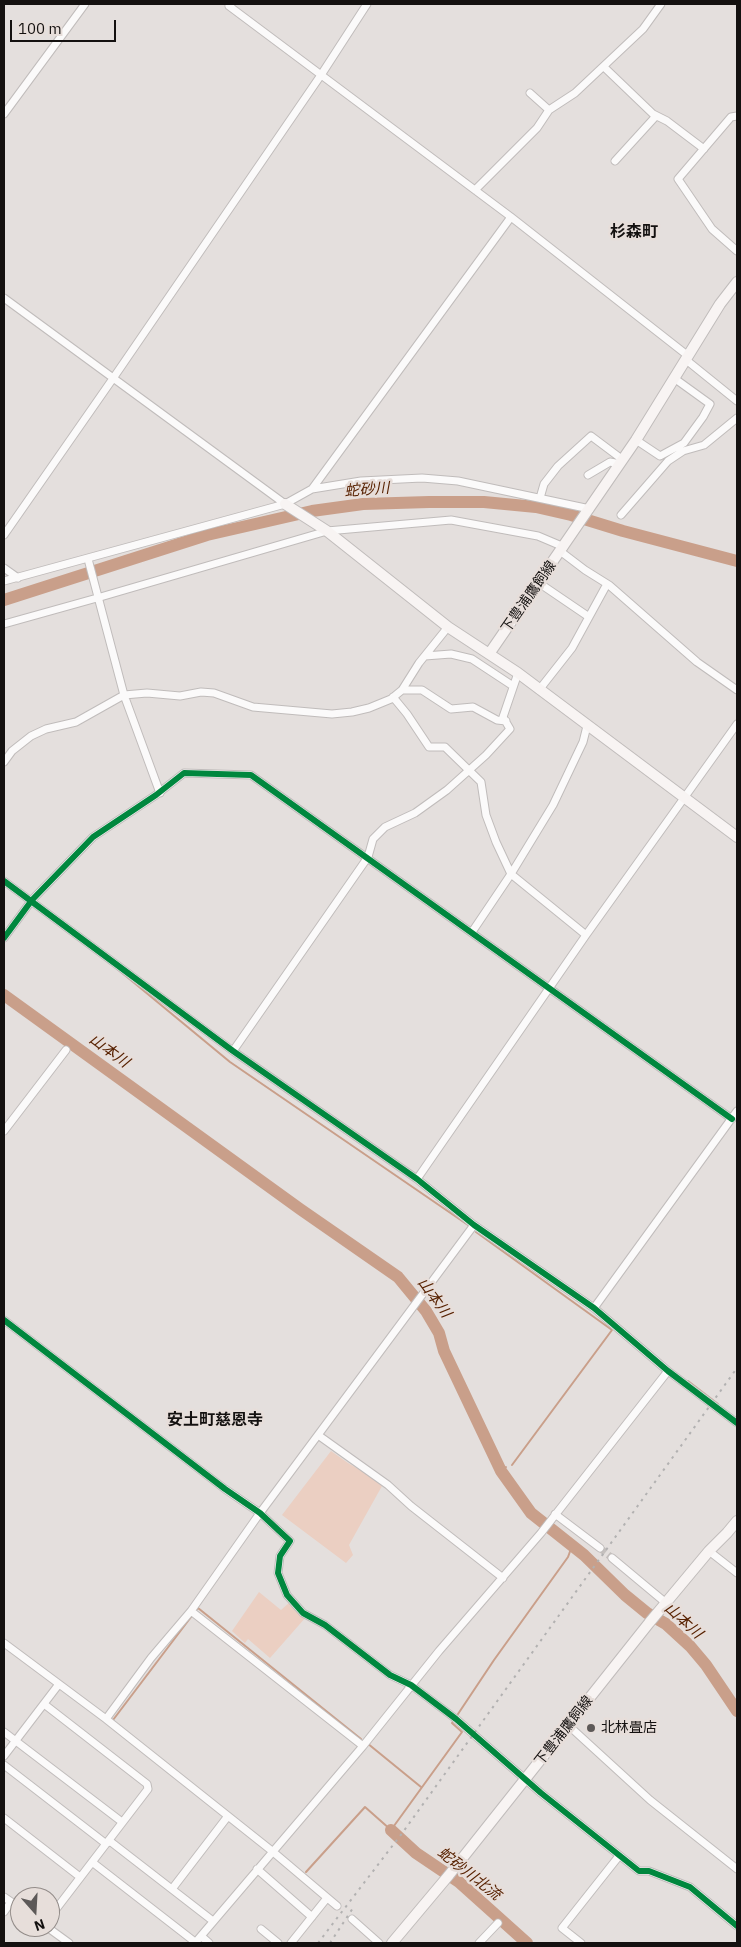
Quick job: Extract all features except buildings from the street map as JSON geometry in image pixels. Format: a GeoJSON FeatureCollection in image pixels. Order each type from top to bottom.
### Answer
{"type":"FeatureCollection","features":[{"type":"Feature","properties":{"kind":"main road","name":"下豊浦鷹飼線"},"geometry":{"type":"LineString","coordinates":[[489,654],[636,440],[686,357],[720,304],[737,282]]}},
{"type":"Feature","properties":{"kind":"main road"},"geometry":{"type":"LineString","coordinates":[[285,504],[326,531],[448,627],[518,674],[737,837]]}},
{"type":"Feature","properties":{"kind":"main road","name":"下豊浦鷹飼線"},"geometry":{"type":"LineString","coordinates":[[392,1943],[526,1779],[649,1623],[709,1551],[737,1521]]}},
{"type":"Feature","properties":{"kind":"street"},"geometry":{"type":"LineString","coordinates":[[4,114],[85,4]]}},
{"type":"Feature","properties":{"kind":"street"},"geometry":{"type":"LineString","coordinates":[[231,4],[229,6],[511,218],[686,357],[737,401]]}},
{"type":"Feature","properties":{"kind":"street"},"geometry":{"type":"LineString","coordinates":[[4,535],[114,378],[321,75],[367,4]]}},
{"type":"Feature","properties":{"kind":"street"},"geometry":{"type":"LineString","coordinates":[[475,190],[537,128],[549,110],[575,93],[643,29],[661,4]]}},
{"type":"Feature","properties":{"kind":"street"},"geometry":{"type":"LineString","coordinates":[[604,67],[656,116],[668,121],[704,149]]}},
{"type":"Feature","properties":{"kind":"street"},"geometry":{"type":"LineString","coordinates":[[530,93],[549,110]]}},
{"type":"Feature","properties":{"kind":"street"},"geometry":{"type":"LineString","coordinates":[[615,161],[656,116]]}},
{"type":"Feature","properties":{"kind":"street"},"geometry":{"type":"LineString","coordinates":[[737,116],[731,117],[678,179],[712,229],[737,251]]}},
{"type":"Feature","properties":{"kind":"street"},"geometry":{"type":"LineString","coordinates":[[312,489],[511,218]]}},
{"type":"Feature","properties":{"kind":"street"},"geometry":{"type":"LineString","coordinates":[[4,298],[285,504]]}},
{"type":"Feature","properties":{"kind":"street"},"geometry":{"type":"LineString","coordinates":[[636,440],[660,456],[684,443],[703,417],[710,404],[674,378]]}},
{"type":"Feature","properties":{"kind":"street"},"geometry":{"type":"LineString","coordinates":[[621,515],[668,461],[683,451],[704,445],[737,418]]}},
{"type":"Feature","properties":{"kind":"street"},"geometry":{"type":"LineString","coordinates":[[540,498],[544,484],[558,466],[591,436],[621,462]]}},
{"type":"Feature","properties":{"kind":"street"},"geometry":{"type":"LineString","coordinates":[[588,475],[610,462],[621,462]]}},
{"type":"Feature","properties":{"kind":"street"},"geometry":{"type":"LineString","coordinates":[[4,582],[285,504],[312,489],[361,481],[422,478],[458,481],[590,509]]}},
{"type":"Feature","properties":{"kind":"street"},"geometry":{"type":"LineString","coordinates":[[4,624],[326,531],[451,520],[538,536],[562,549],[585,570],[607,584],[697,662],[737,690]]}},
{"type":"Feature","properties":{"kind":"street"},"geometry":{"type":"LineString","coordinates":[[88,559],[124,695],[160,793]]}},
{"type":"Feature","properties":{"kind":"street"},"geometry":{"type":"LineString","coordinates":[[4,568],[18,578]]}},
{"type":"Feature","properties":{"kind":"street"},"geometry":{"type":"LineString","coordinates":[[539,583],[589,617]]}},
{"type":"Feature","properties":{"kind":"street"},"geometry":{"type":"LineString","coordinates":[[539,690],[564,660],[607,584]]}},
{"type":"Feature","properties":{"kind":"street"},"geometry":{"type":"LineString","coordinates":[[4,762],[12,751],[31,736],[46,729],[76,722],[124,695],[147,693],[180,696],[202,692],[214,693],[253,707],[332,714],[360,710],[393,697],[402,690],[424,656],[448,627]]}},
{"type":"Feature","properties":{"kind":"street"},"geometry":{"type":"LineString","coordinates":[[424,656],[452,654],[472,659],[513,686]]}},
{"type":"Feature","properties":{"kind":"street"},"geometry":{"type":"LineString","coordinates":[[472,659],[482,658],[489,654]]}},
{"type":"Feature","properties":{"kind":"street"},"geometry":{"type":"LineString","coordinates":[[233,1051],[368,857],[373,838],[385,827],[416,813],[447,790],[486,755],[510,729],[503,717],[518,674]]}},
{"type":"Feature","properties":{"kind":"street"},"geometry":{"type":"LineString","coordinates":[[402,690],[422,690],[452,709],[473,707],[497,720],[506,721]]}},
{"type":"Feature","properties":{"kind":"street"},"geometry":{"type":"LineString","coordinates":[[393,697],[429,747],[445,747],[481,782],[486,815],[511,874],[586,935]]}},
{"type":"Feature","properties":{"kind":"street"},"geometry":{"type":"LineString","coordinates":[[417,1179],[550,990],[586,935],[737,724]]}},
{"type":"Feature","properties":{"kind":"street"},"geometry":{"type":"LineString","coordinates":[[472,932],[511,874],[553,805],[583,742],[587,726]]}},
{"type":"Feature","properties":{"kind":"street"},"geometry":{"type":"LineString","coordinates":[[4,938],[32,900],[93,837],[160,793],[184,773],[251,775],[732,1119]]}},
{"type":"Feature","properties":{"kind":"street"},"geometry":{"type":"LineString","coordinates":[[4,881],[233,1051],[417,1179],[474,1224],[594,1308],[668,1371],[737,1423]]}},
{"type":"Feature","properties":{"kind":"street"},"geometry":{"type":"LineString","coordinates":[[4,1131],[66,1050]]}},
{"type":"Feature","properties":{"kind":"street"},"geometry":{"type":"LineString","coordinates":[[594,1308],[737,1112]]}},
{"type":"Feature","properties":{"kind":"street"},"geometry":{"type":"LineString","coordinates":[[106,1719],[151,1658],[191,1611],[260,1513],[474,1224]]}},
{"type":"Feature","properties":{"kind":"street"},"geometry":{"type":"LineString","coordinates":[[4,1320],[225,1489],[260,1513],[290,1541],[280,1556],[278,1573],[283,1588],[293,1603],[303,1613],[325,1625],[390,1675],[411,1685],[455,1718],[526,1779],[639,1871],[649,1871],[690,1888],[737,1926]]}},
{"type":"Feature","properties":{"kind":"street"},"geometry":{"type":"LineString","coordinates":[[92,1862],[195,1943],[541,1533],[668,1371]]}},
{"type":"Feature","properties":{"kind":"street"},"geometry":{"type":"LineString","coordinates":[[318,1435],[381,1480],[503,1578]]}},
{"type":"Feature","properties":{"kind":"street"},"geometry":{"type":"LineString","coordinates":[[554,1516],[600,1548]]}},
{"type":"Feature","properties":{"kind":"street"},"geometry":{"type":"LineString","coordinates":[[709,1551],[737,1573]]}},
{"type":"Feature","properties":{"kind":"street"},"geometry":{"type":"LineString","coordinates":[[612,1558],[664,1606]]}},
{"type":"Feature","properties":{"kind":"street"},"geometry":{"type":"LineString","coordinates":[[191,1611],[363,1746]]}},
{"type":"Feature","properties":{"kind":"street"},"geometry":{"type":"LineString","coordinates":[[4,1643],[106,1719],[272,1850],[337,1906]]}},
{"type":"Feature","properties":{"kind":"street"},"geometry":{"type":"LineString","coordinates":[[4,1756],[59,1684]]}},
{"type":"Feature","properties":{"kind":"street"},"geometry":{"type":"LineString","coordinates":[[44,1704],[147,1784],[148,1789],[60,1904]]}},
{"type":"Feature","properties":{"kind":"street"},"geometry":{"type":"LineString","coordinates":[[568,1725],[650,1800],[737,1869]]}},
{"type":"Feature","properties":{"kind":"street"},"geometry":{"type":"LineString","coordinates":[[4,1732],[122,1822]]}},
{"type":"Feature","properties":{"kind":"street"},"geometry":{"type":"LineString","coordinates":[[4,1765],[105,1843],[111,1842],[213,1922]]}},
{"type":"Feature","properties":{"kind":"street"},"geometry":{"type":"LineString","coordinates":[[172,1889],[228,1816]]}},
{"type":"Feature","properties":{"kind":"street"},"geometry":{"type":"LineString","coordinates":[[4,1818],[80,1877]]}},
{"type":"Feature","properties":{"kind":"street"},"geometry":{"type":"LineString","coordinates":[[581,1943],[562,1928],[619,1856]]}},
{"type":"Feature","properties":{"kind":"street"},"geometry":{"type":"LineString","coordinates":[[257,1869],[312,1917]]}},
{"type":"Feature","properties":{"kind":"street"},"geometry":{"type":"LineString","coordinates":[[290,1943],[327,1898]]}},
{"type":"Feature","properties":{"kind":"street"},"geometry":{"type":"LineString","coordinates":[[352,1919],[379,1943]]}},
{"type":"Feature","properties":{"kind":"street"},"geometry":{"type":"LineString","coordinates":[[479,1943],[498,1923]]}},
{"type":"Feature","properties":{"kind":"street"},"geometry":{"type":"LineString","coordinates":[[262,1930],[278,1943]]}},
{"type":"Feature","properties":{"kind":"street"},"geometry":{"type":"LineString","coordinates":[[201,1936],[209,1943]]}},
{"type":"Feature","properties":{"kind":"shaded area"},"geometry":{"type":"Polygon","coordinates":[[[331,1451],[382,1486],[349,1545],[353,1555],[346,1563],[282,1515],[331,1451]]]}},
{"type":"Feature","properties":{"kind":"shaded area"},"geometry":{"type":"Polygon","coordinates":[[[259,1592],[281,1610],[290,1602],[306,1617],[270,1658],[248,1639],[245,1643],[232,1631],[259,1592]]]}},
{"type":"Feature","properties":{"kind":"waterway","name":"蛇砂川"},"geometry":{"type":"LineString","coordinates":[[4,600],[207,535],[312,511],[363,504],[484,502],[536,507],[737,561]]}},
{"type":"Feature","properties":{"kind":"waterway"},"geometry":{"type":"LineString","coordinates":[[115,967],[230,1062],[468,1225]]}},
{"type":"Feature","properties":{"kind":"waterway","name":"山本川"},"geometry":{"type":"LineString","coordinates":[[4,995],[300,1209],[398,1277],[426,1311],[439,1333],[444,1351],[501,1471],[531,1513],[584,1555],[625,1595],[647,1613],[666,1624],[690,1646],[706,1665],[737,1711]]}},
{"type":"Feature","properties":{"kind":"waterway"},"geometry":{"type":"LineString","coordinates":[[476,1232],[612,1330],[512,1465]]}},
{"type":"Feature","properties":{"kind":"waterway"},"geometry":{"type":"LineString","coordinates":[[688,1381],[718,1404]]}},
{"type":"Feature","properties":{"kind":"waterway","name":"山本川"},"geometry":{"type":"LineString","coordinates":[[501,1471],[506,1467]]}},
{"type":"Feature","properties":{"kind":"waterway"},"geometry":{"type":"LineString","coordinates":[[306,1872],[365,1807],[391,1830],[462,1732],[452,1723],[494,1660],[568,1557],[572,1546]]}},
{"type":"Feature","properties":{"kind":"waterway"},"geometry":{"type":"LineString","coordinates":[[196,1610],[198,1608],[361,1739]]}},
{"type":"Feature","properties":{"kind":"waterway"},"geometry":{"type":"LineString","coordinates":[[113,1720],[191,1617]]}},
{"type":"Feature","properties":{"kind":"waterway"},"geometry":{"type":"LineString","coordinates":[[367,1743],[421,1787]]}},
{"type":"Feature","properties":{"kind":"waterway","name":"蛇砂川北流"},"geometry":{"type":"LineString","coordinates":[[391,1830],[416,1853],[459,1882],[527,1943]]}},
{"type":"Feature","properties":{"kind":"tunnel"},"geometry":{"type":"LineString","coordinates":[[600,1548],[612,1558]]}},
{"type":"Feature","properties":{"kind":"railway"},"geometry":{"type":"LineString","coordinates":[[318,1943],[403,1832],[737,1368]]}},
{"type":"Feature","properties":{"kind":"railway"},"geometry":{"type":"LineString","coordinates":[[330,1943],[353,1908]]}},
{"type":"Feature","properties":{"kind":"cycle path"},"geometry":{"type":"LineString","coordinates":[[4,938],[32,900],[93,837],[156,795],[184,773],[251,775],[732,1119]]}},
{"type":"Feature","properties":{"kind":"cycle path"},"geometry":{"type":"LineString","coordinates":[[4,881],[233,1051],[417,1179],[474,1225],[594,1308],[668,1371],[737,1423]]}},
{"type":"Feature","properties":{"kind":"cycle path"},"geometry":{"type":"LineString","coordinates":[[4,1320],[225,1489],[260,1513],[290,1541],[280,1556],[278,1573],[287,1595],[303,1613],[325,1625],[390,1675],[411,1685],[456,1719],[541,1793],[639,1871],[649,1871],[690,1887],[737,1926]]}},
{"type":"Feature","properties":{"kind":"place","name":"北林畳店"},"geometry":{"type":"Point","coordinates":[591,1728]}},
{"type":"Feature","properties":{"kind":"district","name":"杉森町"},"geometry":{"type":"Point","coordinates":[634,232]}},
{"type":"Feature","properties":{"kind":"district","name":"安土町慈恩寺"},"geometry":{"type":"Point","coordinates":[215,1420]}}]}
